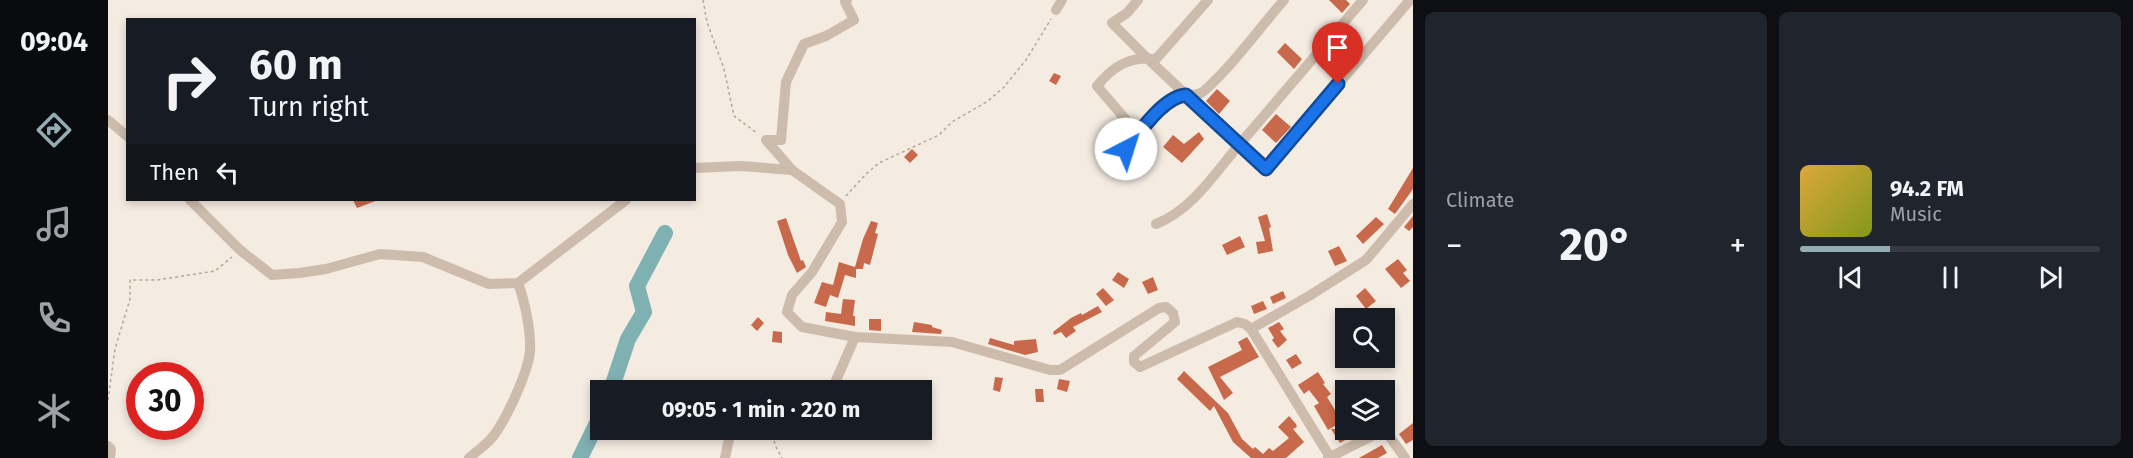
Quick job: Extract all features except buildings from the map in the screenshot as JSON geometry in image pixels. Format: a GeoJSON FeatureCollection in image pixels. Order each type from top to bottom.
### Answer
{"type":"FeatureCollection","features":[{"type":"Feature","properties":{"kind":"street"},"geometry":{"type":"LineString","coordinates":[[766,140],[781,140],[786,82],[804,44],[826,36],[854,20],[845,2],[847,0]]}},
{"type":"Feature","properties":{"kind":"street"},"geometry":{"type":"LineString","coordinates":[[1138,0],[1127,13],[1112,22],[1147,58],[1266,169],[1410,0]]}},
{"type":"Feature","properties":{"kind":"street"},"geometry":{"type":"LineString","coordinates":[[1142,130],[1137,131],[1132,127],[1097,86],[1122,63],[1147,58],[1156,59],[1209,0]]}},
{"type":"Feature","properties":{"kind":"street"},"geometry":{"type":"LineString","coordinates":[[1126,149],[1162,107],[1173,98],[1201,93],[1213,82],[1284,0]]}},
{"type":"Feature","properties":{"kind":"street"},"geometry":{"type":"LineString","coordinates":[[1156,224],[1175,215],[1192,200],[1363,0]]}},
{"type":"Feature","properties":{"kind":"street"},"geometry":{"type":"LineString","coordinates":[[108,120],[126,135]]}},
{"type":"Feature","properties":{"kind":"street"},"geometry":{"type":"LineString","coordinates":[[766,140],[792,170],[840,204],[842,222],[812,272],[792,295],[787,312],[802,327],[855,337],[952,342],[1050,370],[1060,370],[1159,308],[1166,307],[1173,313],[1175,321],[1134,356],[1134,362],[1140,367],[1237,322],[1251,329],[1329,458],[1382,431],[1387,434],[1405,458]]}},
{"type":"Feature","properties":{"kind":"street"},"geometry":{"type":"LineString","coordinates":[[696,168],[741,166],[792,170]]}},
{"type":"Feature","properties":{"kind":"street"},"geometry":{"type":"LineString","coordinates":[[191,201],[240,250],[272,275],[326,268],[380,254],[423,257],[489,284],[518,283],[625,201]]}},
{"type":"Feature","properties":{"kind":"street"},"geometry":{"type":"LineString","coordinates":[[1251,329],[1366,260],[1413,204]]}},
{"type":"Feature","properties":{"kind":"street"},"geometry":{"type":"LineString","coordinates":[[469,458],[491,439],[507,415],[530,352],[524,300],[518,283]]}},
{"type":"Feature","properties":{"kind":"street"},"geometry":{"type":"LineString","coordinates":[[836,380],[855,337]]}},
{"type":"Feature","properties":{"kind":"street"},"geometry":{"type":"LineString","coordinates":[[724,458],[728,440]]}},
{"type":"Feature","properties":{"kind":"street"},"geometry":{"type":"LineString","coordinates":[[108,446],[111,449],[110,458]]}},
{"type":"Feature","properties":{"kind":"path"},"geometry":{"type":"LineString","coordinates":[[703,0],[707,22],[724,69],[734,116],[766,140]]}},
{"type":"Feature","properties":{"kind":"path"},"geometry":{"type":"LineString","coordinates":[[840,204],[852,188],[879,163],[939,135],[952,122],[988,101],[1004,87],[1034,49],[1059,5]]}},
{"type":"Feature","properties":{"kind":"path"},"geometry":{"type":"LineString","coordinates":[[108,400],[115,349],[130,299],[130,280],[157,280],[215,271],[240,250]]}},
{"type":"Feature","properties":{"kind":"path"},"geometry":{"type":"LineString","coordinates":[[775,440],[782,458]]}},
{"type":"Feature","properties":{"kind":"waterway"},"geometry":{"type":"LineString","coordinates":[[614,380],[628,339],[644,312],[637,286],[665,233]]}},
{"type":"Feature","properties":{"kind":"waterway"},"geometry":{"type":"LineString","coordinates":[[580,458],[590,438]]}},
{"type":"Feature","properties":{"kind":"route"},"geometry":{"type":"LineString","coordinates":[[1126,149],[1162,107],[1173,98],[1186,95],[1266,169],[1338,84]]}}]}
